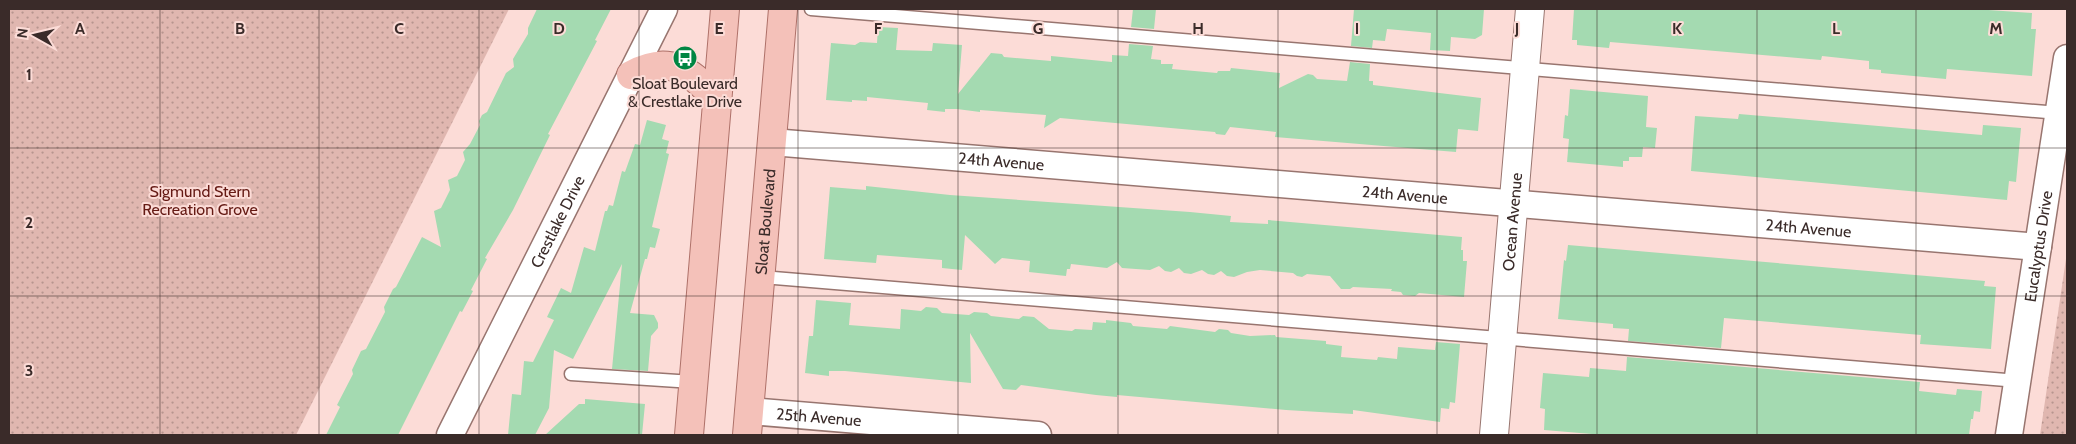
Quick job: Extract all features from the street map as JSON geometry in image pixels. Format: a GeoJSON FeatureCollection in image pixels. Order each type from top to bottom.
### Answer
{"type":"FeatureCollection","features":[{"type":"Feature","properties":{"kind":"main road"},"geometry":{"type":"LineString","coordinates":[[689,435],[725,9]]}},
{"type":"Feature","properties":{"kind":"main road","name":"Sloat Boulevard"},"geometry":{"type":"LineString","coordinates":[[748,423],[783,9]]}},
{"type":"Feature","properties":{"kind":"main road"},"geometry":{"type":"LineString","coordinates":[[631,75],[654,65],[675,67],[696,79],[717,100]]}},
{"type":"Feature","properties":{"kind":"street","name":"Crestlake Drive"},"geometry":{"type":"LineString","coordinates":[[450,435],[664,9]]}},
{"type":"Feature","properties":{"kind":"street","name":"Ocean Avenue"},"geometry":{"type":"LineString","coordinates":[[1494,435],[1530,9]]}},
{"type":"Feature","properties":{"kind":"street","name":"Eucalyptus Drive"},"geometry":{"type":"LineString","coordinates":[[2010,435],[2067,58]]}},
{"type":"Feature","properties":{"kind":"street","name":"24th Avenue"},"geometry":{"type":"LineString","coordinates":[[772,142],[2038,248]]}},
{"type":"Feature","properties":{"kind":"street","name":"25th Avenue"},"geometry":{"type":"LineString","coordinates":[[748,423],[1038,435]]}},
{"type":"Feature","properties":{"kind":"lane"},"geometry":{"type":"LineString","coordinates":[[811,9],[2059,113]]}},
{"type":"Feature","properties":{"kind":"lane"},"geometry":{"type":"LineString","coordinates":[[761,276],[2018,381]]}},
{"type":"Feature","properties":{"kind":"lane"},"geometry":{"type":"LineString","coordinates":[[571,374],[693,382]]}},
{"type":"Feature","properties":{"kind":"green space","name":"Sigmund Stern Recreation Grove"},"geometry":{"type":"Polygon","coordinates":[[[9,9],[509,9],[296,435],[9,435],[9,9]]]}},
{"type":"Feature","properties":{"kind":"green space"},"geometry":{"type":"Polygon","coordinates":[[[2067,252],[2067,435],[2040,435],[2067,252]]]}},
{"type":"Feature","properties":{"kind":"building"},"geometry":{"type":"Polygon","coordinates":[[[537,9],[611,9],[595,40],[597,41],[548,134],[550,135],[513,210],[485,258],[487,259],[471,290],[473,291],[462,312],[460,311],[398,435],[326,435],[340,407],[337,405],[353,374],[352,370],[361,351],[366,349],[385,312],[384,307],[393,289],[396,287],[422,237],[441,247],[434,211],[441,208],[450,190],[448,180],[457,176],[465,160],[463,152],[470,144],[480,125],[479,121],[482,115],[487,112],[506,73],[514,67],[513,59],[528,34],[528,28],[537,9]]]}},
{"type":"Feature","properties":{"kind":"building"},"geometry":{"type":"Polygon","coordinates":[[[1133,9],[1156,9],[1154,29],[1131,27],[1133,9]]]}},
{"type":"Feature","properties":{"kind":"building"},"geometry":{"type":"Polygon","coordinates":[[[1354,9],[1484,9],[1482,35],[1475,39],[1451,37],[1450,51],[1430,50],[1431,33],[1387,29],[1385,41],[1373,40],[1372,48],[1351,46],[1354,9]]]}},
{"type":"Feature","properties":{"kind":"building"},"geometry":{"type":"Polygon","coordinates":[[[1574,9],[1974,9],[2032,13],[2031,29],[2036,29],[2032,76],[1947,69],[1946,79],[1881,73],[1881,70],[1869,69],[1869,61],[1822,56],[1821,60],[1610,42],[1609,48],[1577,45],[1577,40],[1572,40],[1574,9]]]}},
{"type":"Feature","properties":{"kind":"building"},"geometry":{"type":"Polygon","coordinates":[[[878,27],[898,28],[896,50],[932,51],[933,43],[962,45],[958,94],[991,53],[1002,54],[1004,57],[1051,61],[1051,56],[1112,62],[1112,55],[1128,56],[1129,44],[1153,46],[1151,59],[1161,60],[1161,64],[1173,64],[1172,69],[1217,73],[1218,71],[1230,71],[1231,68],[1280,73],[1279,88],[1308,74],[1313,75],[1317,79],[1347,81],[1350,62],[1370,64],[1369,81],[1373,81],[1373,85],[1481,98],[1478,131],[1458,129],[1456,152],[1275,137],[1276,132],[1230,127],[1225,135],[1216,134],[1215,132],[1060,118],[1044,128],[1046,115],[957,109],[945,109],[945,112],[927,110],[928,103],[867,97],[867,101],[826,100],[831,43],[855,45],[860,42],[877,43],[878,27]]]}},
{"type":"Feature","properties":{"kind":"building"},"geometry":{"type":"Polygon","coordinates":[[[1570,89],[1648,96],[1646,127],[1657,128],[1655,148],[1643,147],[1642,157],[1629,157],[1629,161],[1623,161],[1623,167],[1567,162],[1569,139],[1563,138],[1565,115],[1568,116],[1570,89]]]}},
{"type":"Feature","properties":{"kind":"building"},"geometry":{"type":"Polygon","coordinates":[[[1739,114],[1982,135],[1983,125],[2021,128],[2016,182],[2009,181],[2007,200],[1691,171],[1695,116],[1738,119],[1739,114]]]}},
{"type":"Feature","properties":{"kind":"building"},"geometry":{"type":"Polygon","coordinates":[[[647,120],[666,125],[662,139],[669,141],[666,153],[669,154],[652,227],[660,229],[655,248],[650,247],[647,259],[645,259],[630,313],[654,315],[658,323],[658,328],[651,336],[648,371],[612,369],[622,264],[573,359],[554,350],[549,408],[535,435],[508,435],[512,394],[521,395],[524,361],[533,362],[554,320],[547,317],[561,288],[571,293],[584,247],[595,251],[605,211],[607,211],[609,205],[613,206],[622,171],[625,172],[635,144],[640,145],[647,120]]]}},
{"type":"Feature","properties":{"kind":"building"},"geometry":{"type":"Polygon","coordinates":[[[866,186],[950,195],[1231,216],[1230,222],[1268,224],[1268,220],[1462,237],[1461,250],[1463,250],[1463,261],[1467,261],[1464,297],[1419,293],[1415,296],[1403,295],[1401,292],[1391,291],[1392,289],[1353,287],[1341,289],[1330,276],[1307,274],[1302,277],[1293,273],[1260,270],[1234,277],[1227,276],[1221,271],[1214,275],[1202,270],[1191,274],[1184,273],[1179,268],[1171,272],[1165,271],[1159,266],[1150,270],[1122,268],[1117,262],[1107,268],[1071,264],[1070,269],[1067,269],[1066,276],[1029,272],[1030,261],[1002,258],[995,264],[965,235],[962,270],[942,268],[942,260],[877,255],[876,263],[824,259],[830,187],[866,190],[866,186]]]}},
{"type":"Feature","properties":{"kind":"building"},"geometry":{"type":"Polygon","coordinates":[[[1568,245],[1985,281],[1984,286],[1996,287],[1991,349],[1920,344],[1921,335],[1724,318],[1721,348],[1628,341],[1629,329],[1613,328],[1613,324],[1558,319],[1564,260],[1566,261],[1568,245]]]}},
{"type":"Feature","properties":{"kind":"building"},"geometry":{"type":"Polygon","coordinates":[[[816,300],[851,303],[849,325],[900,329],[901,309],[921,311],[926,307],[937,308],[942,313],[969,315],[974,312],[987,313],[991,316],[1019,319],[1023,316],[1034,317],[1049,329],[1072,331],[1075,329],[1092,330],[1093,322],[1106,323],[1106,320],[1131,323],[1133,326],[1167,329],[1170,326],[1215,332],[1219,329],[1250,336],[1275,335],[1276,337],[1326,341],[1326,344],[1342,346],[1341,357],[1377,360],[1378,357],[1397,359],[1398,347],[1435,350],[1436,342],[1460,344],[1455,403],[1450,402],[1449,409],[1441,408],[1440,422],[1353,410],[1353,414],[1286,410],[1117,395],[1117,397],[1021,385],[1016,390],[1003,389],[970,333],[971,383],[845,371],[829,371],[829,376],[805,373],[809,336],[813,336],[816,300]]]}},
{"type":"Feature","properties":{"kind":"building"},"geometry":{"type":"Polygon","coordinates":[[[1627,357],[1920,382],[1919,391],[1956,395],[1957,389],[1982,391],[1980,412],[1974,411],[1969,435],[1604,435],[1544,430],[1545,409],[1540,408],[1543,373],[1589,377],[1590,368],[1626,371],[1627,357]]]}},
{"type":"Feature","properties":{"kind":"building"},"geometry":{"type":"Polygon","coordinates":[[[585,399],[645,404],[642,435],[545,435],[579,404],[585,404],[585,399]]]}},
{"type":"Feature","properties":{"kind":"place","name":"Sloat Boulevard & Crestlake Drive"},"geometry":{"type":"Point","coordinates":[685,58]}}]}
